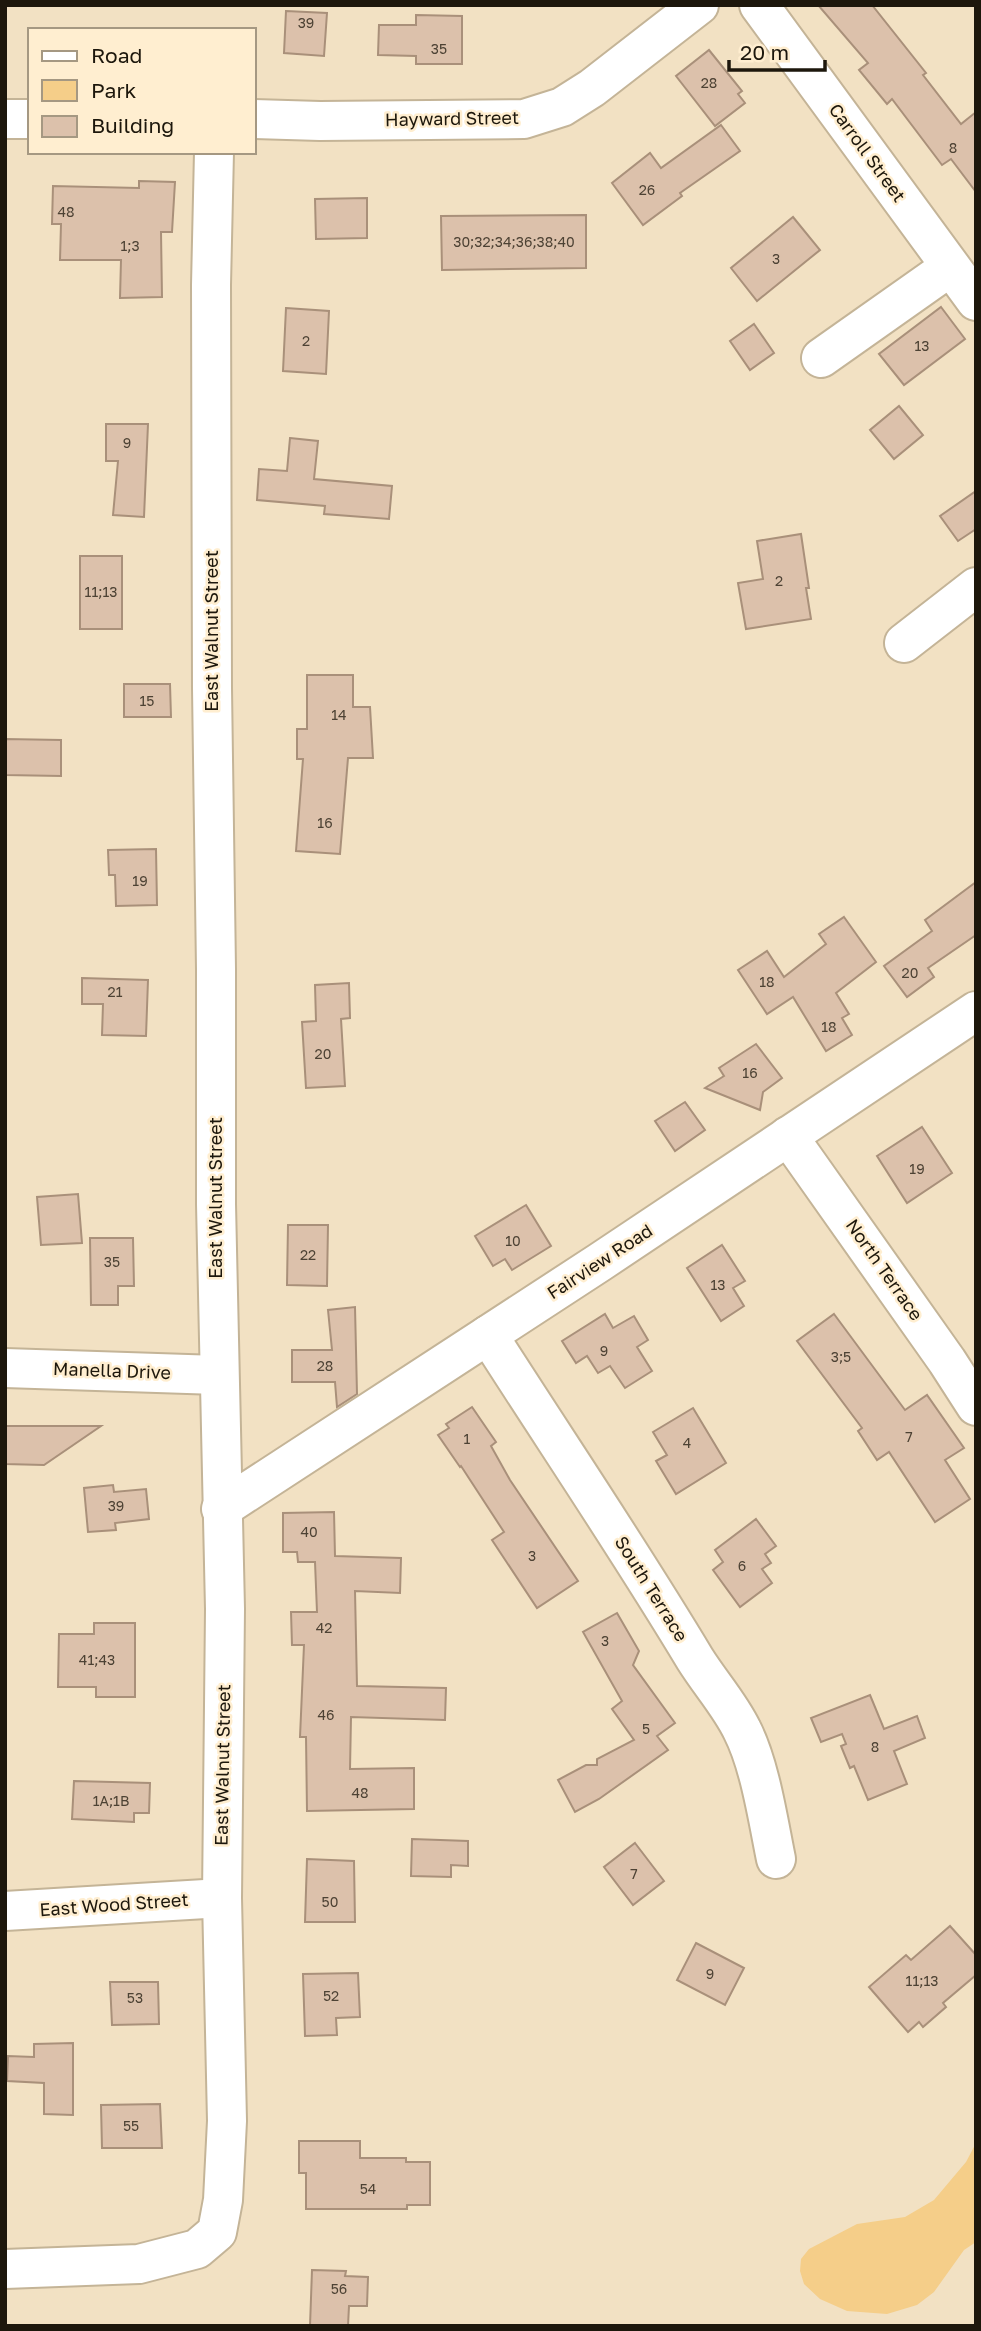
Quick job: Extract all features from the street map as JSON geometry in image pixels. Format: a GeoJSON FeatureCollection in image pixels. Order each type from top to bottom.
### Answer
{"type":"FeatureCollection","features":[{"type":"Feature","properties":{"kind":"street","name":"Hayward Street"},"geometry":{"type":"LineString","coordinates":[[256,119],[524,119],[562,107],[592,88],[699,5]]}},
{"type":"Feature","properties":{"kind":"street","name":"Carroll Street"},"geometry":{"type":"LineString","coordinates":[[759,5],[976,300]]}},
{"type":"Feature","properties":{"kind":"street"},"geometry":{"type":"LineString","coordinates":[[5,119],[28,119]]}},
{"type":"Feature","properties":{"kind":"street","name":"East Walnut Street"},"geometry":{"type":"LineString","coordinates":[[5,2269],[139,2264],[197,2249],[217,2232],[223,2200],[227,2121],[222,1898],[225,1609],[218,1375],[211,475],[214,154]]}},
{"type":"Feature","properties":{"kind":"street"},"geometry":{"type":"LineString","coordinates":[[821,358],[950,267]]}},
{"type":"Feature","properties":{"kind":"street"},"geometry":{"type":"LineString","coordinates":[[904,643],[976,587]]}},
{"type":"Feature","properties":{"kind":"street","name":"Fairview Road"},"geometry":{"type":"LineString","coordinates":[[222,1509],[976,1011]]}},
{"type":"Feature","properties":{"kind":"street","name":"North Terrace"},"geometry":{"type":"LineString","coordinates":[[788,1136],[976,1406]]}},
{"type":"Feature","properties":{"kind":"street","name":"South Terrace"},"geometry":{"type":"LineString","coordinates":[[488,1335],[648,1579],[697,1662],[743,1731],[760,1784],[776,1859]]}},
{"type":"Feature","properties":{"kind":"street","name":"Manella Drive"},"geometry":{"type":"LineString","coordinates":[[5,1368],[218,1375]]}},
{"type":"Feature","properties":{"kind":"street","name":"East Wood Street"},"geometry":{"type":"LineString","coordinates":[[5,1911],[222,1898]]}},
{"type":"Feature","properties":{"kind":"green space"},"geometry":{"type":"Polygon","coordinates":[[[976,2143],[976,2242],[964,2250],[934,2292],[917,2305],[887,2314],[847,2311],[820,2299],[804,2284],[800,2271],[801,2259],[809,2249],[857,2224],[905,2217],[934,2200],[966,2162],[976,2143]]]}},
{"type":"Feature","properties":{"kind":"building"},"geometry":{"type":"Polygon","coordinates":[[[818,5],[872,5],[926,73],[923,75],[961,124],[976,112],[976,192],[951,159],[942,165],[892,99],[887,104],[859,70],[868,63],[818,5]]]}},
{"type":"Feature","properties":{"kind":"building"},"geometry":{"type":"Polygon","coordinates":[[[286,11],[327,13],[324,56],[284,53],[286,11]]]}},
{"type":"Feature","properties":{"kind":"building"},"geometry":{"type":"Polygon","coordinates":[[[416,15],[462,16],[462,64],[416,64],[416,56],[378,55],[379,25],[416,25],[416,15]]]}},
{"type":"Feature","properties":{"kind":"building"},"geometry":{"type":"Polygon","coordinates":[[[709,50],[742,91],[738,94],[745,103],[715,126],[676,76],[709,50]]]}},
{"type":"Feature","properties":{"kind":"building"},"geometry":{"type":"Polygon","coordinates":[[[721,125],[740,151],[680,193],[682,196],[643,225],[612,183],[650,153],[661,168],[721,125]]]}},
{"type":"Feature","properties":{"kind":"building"},"geometry":{"type":"Polygon","coordinates":[[[139,181],[175,182],[172,232],[161,232],[162,297],[120,298],[121,260],[60,260],[61,224],[52,224],[53,186],[139,188],[139,181]]]}},
{"type":"Feature","properties":{"kind":"building"},"geometry":{"type":"Polygon","coordinates":[[[367,198],[367,238],[316,239],[315,199],[367,198]]]}},
{"type":"Feature","properties":{"kind":"building"},"geometry":{"type":"Polygon","coordinates":[[[586,215],[586,268],[442,270],[441,216],[586,215]]]}},
{"type":"Feature","properties":{"kind":"building"},"geometry":{"type":"Polygon","coordinates":[[[793,217],[820,250],[757,301],[731,268],[793,217]]]}},
{"type":"Feature","properties":{"kind":"building"},"geometry":{"type":"Polygon","coordinates":[[[941,307],[965,339],[904,385],[879,354],[941,307]]]}},
{"type":"Feature","properties":{"kind":"building"},"geometry":{"type":"Polygon","coordinates":[[[286,308],[329,311],[326,374],[283,371],[286,308]]]}},
{"type":"Feature","properties":{"kind":"building"},"geometry":{"type":"Polygon","coordinates":[[[754,324],[774,353],[750,370],[730,341],[754,324]]]}},
{"type":"Feature","properties":{"kind":"building"},"geometry":{"type":"Polygon","coordinates":[[[899,406],[923,435],[894,459],[870,430],[899,406]]]}},
{"type":"Feature","properties":{"kind":"building"},"geometry":{"type":"Polygon","coordinates":[[[106,424],[148,424],[144,517],[113,515],[118,461],[106,461],[106,424]]]}},
{"type":"Feature","properties":{"kind":"building"},"geometry":{"type":"Polygon","coordinates":[[[290,438],[318,441],[314,479],[392,486],[389,519],[324,514],[325,506],[257,500],[259,469],[287,471],[290,438]]]}},
{"type":"Feature","properties":{"kind":"building"},"geometry":{"type":"Polygon","coordinates":[[[976,491],[976,529],[958,541],[940,516],[976,491]]]}},
{"type":"Feature","properties":{"kind":"building"},"geometry":{"type":"Polygon","coordinates":[[[801,534],[811,619],[746,629],[738,583],[763,579],[757,541],[801,534]]]}},
{"type":"Feature","properties":{"kind":"building"},"geometry":{"type":"Polygon","coordinates":[[[80,556],[122,556],[122,629],[80,629],[80,556]]]}},
{"type":"Feature","properties":{"kind":"building"},"geometry":{"type":"Polygon","coordinates":[[[307,675],[353,675],[353,707],[370,707],[373,758],[348,758],[340,854],[296,851],[303,759],[297,759],[297,729],[307,729],[307,675]]]}},
{"type":"Feature","properties":{"kind":"building"},"geometry":{"type":"Polygon","coordinates":[[[124,684],[170,684],[171,717],[124,717],[124,684]]]}},
{"type":"Feature","properties":{"kind":"building"},"geometry":{"type":"Polygon","coordinates":[[[5,739],[61,740],[61,776],[5,775],[5,739]]]}},
{"type":"Feature","properties":{"kind":"building"},"geometry":{"type":"Polygon","coordinates":[[[156,849],[157,905],[116,906],[115,875],[109,875],[108,850],[156,849]]]}},
{"type":"Feature","properties":{"kind":"building"},"geometry":{"type":"Polygon","coordinates":[[[976,882],[976,935],[928,968],[934,977],[907,997],[884,966],[932,931],[925,920],[976,882]]]}},
{"type":"Feature","properties":{"kind":"building"},"geometry":{"type":"Polygon","coordinates":[[[844,917],[876,962],[836,993],[849,1014],[842,1018],[852,1035],[826,1051],[793,997],[767,1014],[738,970],[767,951],[784,977],[826,944],[819,934],[844,917]]]}},
{"type":"Feature","properties":{"kind":"building"},"geometry":{"type":"Polygon","coordinates":[[[82,978],[148,980],[146,1036],[102,1035],[103,1004],[82,1004],[82,978]]]}},
{"type":"Feature","properties":{"kind":"building"},"geometry":{"type":"Polygon","coordinates":[[[349,983],[350,1018],[341,1019],[345,1086],[306,1088],[302,1022],[316,1021],[315,985],[349,983]]]}},
{"type":"Feature","properties":{"kind":"building"},"geometry":{"type":"Polygon","coordinates":[[[756,1044],[782,1078],[763,1092],[760,1110],[705,1088],[724,1076],[719,1068],[756,1044]]]}},
{"type":"Feature","properties":{"kind":"building"},"geometry":{"type":"Polygon","coordinates":[[[685,1102],[705,1130],[675,1151],[655,1121],[685,1102]]]}},
{"type":"Feature","properties":{"kind":"building"},"geometry":{"type":"Polygon","coordinates":[[[922,1127],[952,1173],[907,1203],[877,1156],[922,1127]]]}},
{"type":"Feature","properties":{"kind":"building"},"geometry":{"type":"Polygon","coordinates":[[[78,1194],[82,1243],[41,1245],[37,1197],[78,1194]]]}},
{"type":"Feature","properties":{"kind":"building"},"geometry":{"type":"Polygon","coordinates":[[[526,1205],[551,1246],[512,1270],[505,1259],[493,1266],[475,1236],[526,1205]]]}},
{"type":"Feature","properties":{"kind":"building"},"geometry":{"type":"Polygon","coordinates":[[[288,1225],[328,1225],[327,1286],[287,1285],[288,1225]]]}},
{"type":"Feature","properties":{"kind":"building"},"geometry":{"type":"Polygon","coordinates":[[[90,1238],[133,1238],[134,1286],[118,1286],[118,1305],[91,1305],[90,1238]]]}},
{"type":"Feature","properties":{"kind":"building"},"geometry":{"type":"Polygon","coordinates":[[[722,1245],[745,1281],[733,1288],[744,1306],[721,1321],[687,1268],[722,1245]]]}},
{"type":"Feature","properties":{"kind":"building"},"geometry":{"type":"Polygon","coordinates":[[[355,1307],[357,1394],[337,1407],[335,1382],[292,1382],[292,1350],[332,1350],[328,1310],[355,1307]]]}},
{"type":"Feature","properties":{"kind":"building"},"geometry":{"type":"Polygon","coordinates":[[[605,1314],[613,1328],[634,1316],[648,1340],[637,1347],[652,1371],[625,1388],[610,1366],[598,1373],[587,1356],[576,1363],[562,1341],[605,1314]]]}},
{"type":"Feature","properties":{"kind":"building"},"geometry":{"type":"Polygon","coordinates":[[[834,1314],[905,1410],[927,1395],[964,1448],[945,1460],[970,1499],[935,1522],[889,1452],[877,1460],[858,1431],[862,1428],[797,1341],[834,1314]]]}},
{"type":"Feature","properties":{"kind":"building"},"geometry":{"type":"Polygon","coordinates":[[[472,1407],[496,1442],[491,1446],[510,1480],[578,1581],[537,1608],[492,1540],[504,1532],[438,1435],[449,1428],[446,1424],[472,1407]]]}},
{"type":"Feature","properties":{"kind":"building"},"geometry":{"type":"Polygon","coordinates":[[[693,1408],[726,1463],[676,1494],[656,1461],[667,1455],[653,1432],[693,1408]]]}},
{"type":"Feature","properties":{"kind":"building"},"geometry":{"type":"Polygon","coordinates":[[[5,1426],[101,1426],[44,1465],[5,1464],[5,1426]]]}},
{"type":"Feature","properties":{"kind":"building"},"geometry":{"type":"Polygon","coordinates":[[[113,1485],[114,1492],[146,1489],[149,1519],[115,1523],[116,1530],[88,1532],[84,1488],[113,1485]]]}},
{"type":"Feature","properties":{"kind":"building"},"geometry":{"type":"Polygon","coordinates":[[[334,1512],[335,1556],[401,1558],[400,1593],[355,1591],[357,1686],[446,1688],[445,1720],[351,1717],[350,1769],[414,1768],[414,1809],[307,1811],[306,1737],[300,1737],[304,1645],[292,1645],[291,1612],[317,1612],[315,1562],[298,1562],[297,1552],[283,1552],[283,1513],[334,1512]]]}},
{"type":"Feature","properties":{"kind":"building"},"geometry":{"type":"Polygon","coordinates":[[[756,1519],[776,1546],[765,1554],[771,1563],[762,1569],[772,1583],[740,1607],[713,1570],[723,1562],[715,1550],[756,1519]]]}},
{"type":"Feature","properties":{"kind":"building"},"geometry":{"type":"Polygon","coordinates":[[[617,1613],[639,1651],[633,1665],[675,1723],[657,1736],[668,1750],[599,1799],[575,1812],[558,1780],[586,1765],[597,1765],[597,1759],[634,1740],[612,1709],[622,1701],[583,1632],[617,1613]]]}},
{"type":"Feature","properties":{"kind":"building"},"geometry":{"type":"Polygon","coordinates":[[[94,1623],[135,1623],[135,1697],[96,1697],[96,1687],[58,1687],[59,1634],[94,1634],[94,1623]]]}},
{"type":"Feature","properties":{"kind":"building"},"geometry":{"type":"Polygon","coordinates":[[[870,1695],[884,1729],[917,1716],[925,1738],[894,1751],[907,1784],[868,1800],[854,1766],[850,1768],[841,1746],[846,1744],[842,1734],[821,1742],[811,1718],[870,1695]]]}},
{"type":"Feature","properties":{"kind":"building"},"geometry":{"type":"Polygon","coordinates":[[[74,1781],[150,1783],[149,1813],[134,1813],[134,1822],[72,1819],[74,1781]]]}},
{"type":"Feature","properties":{"kind":"building"},"geometry":{"type":"Polygon","coordinates":[[[412,1839],[468,1841],[468,1866],[451,1865],[451,1877],[411,1876],[412,1839]]]}},
{"type":"Feature","properties":{"kind":"building"},"geometry":{"type":"Polygon","coordinates":[[[635,1843],[664,1881],[633,1905],[604,1867],[635,1843]]]}},
{"type":"Feature","properties":{"kind":"building"},"geometry":{"type":"Polygon","coordinates":[[[307,1859],[354,1861],[355,1922],[305,1922],[307,1859]]]}},
{"type":"Feature","properties":{"kind":"building"},"geometry":{"type":"Polygon","coordinates":[[[950,1926],[976,1955],[976,1975],[943,2003],[946,2007],[923,2027],[919,2022],[908,2032],[869,1987],[906,1955],[911,1960],[950,1926]]]}},
{"type":"Feature","properties":{"kind":"building"},"geometry":{"type":"Polygon","coordinates":[[[696,1943],[744,1968],[725,2005],[677,1980],[696,1943]]]}},
{"type":"Feature","properties":{"kind":"building"},"geometry":{"type":"Polygon","coordinates":[[[358,1973],[360,2017],[336,2018],[337,2035],[305,2036],[303,1974],[358,1973]]]}},
{"type":"Feature","properties":{"kind":"building"},"geometry":{"type":"Polygon","coordinates":[[[110,1982],[158,1982],[159,2024],[112,2025],[110,1982]]]}},
{"type":"Feature","properties":{"kind":"building"},"geometry":{"type":"Polygon","coordinates":[[[73,2043],[73,2115],[44,2114],[44,2083],[7,2081],[8,2056],[34,2057],[34,2044],[73,2043]]]}},
{"type":"Feature","properties":{"kind":"building"},"geometry":{"type":"Polygon","coordinates":[[[160,2104],[162,2148],[102,2148],[101,2105],[160,2104]]]}},
{"type":"Feature","properties":{"kind":"building"},"geometry":{"type":"Polygon","coordinates":[[[299,2141],[360,2141],[360,2158],[406,2158],[406,2162],[430,2162],[430,2205],[407,2205],[407,2209],[306,2209],[306,2173],[299,2173],[299,2141]]]}},
{"type":"Feature","properties":{"kind":"building"},"geometry":{"type":"Polygon","coordinates":[[[312,2270],[346,2271],[345,2276],[368,2277],[367,2306],[349,2306],[348,2326],[310,2326],[312,2270]]]}}]}
